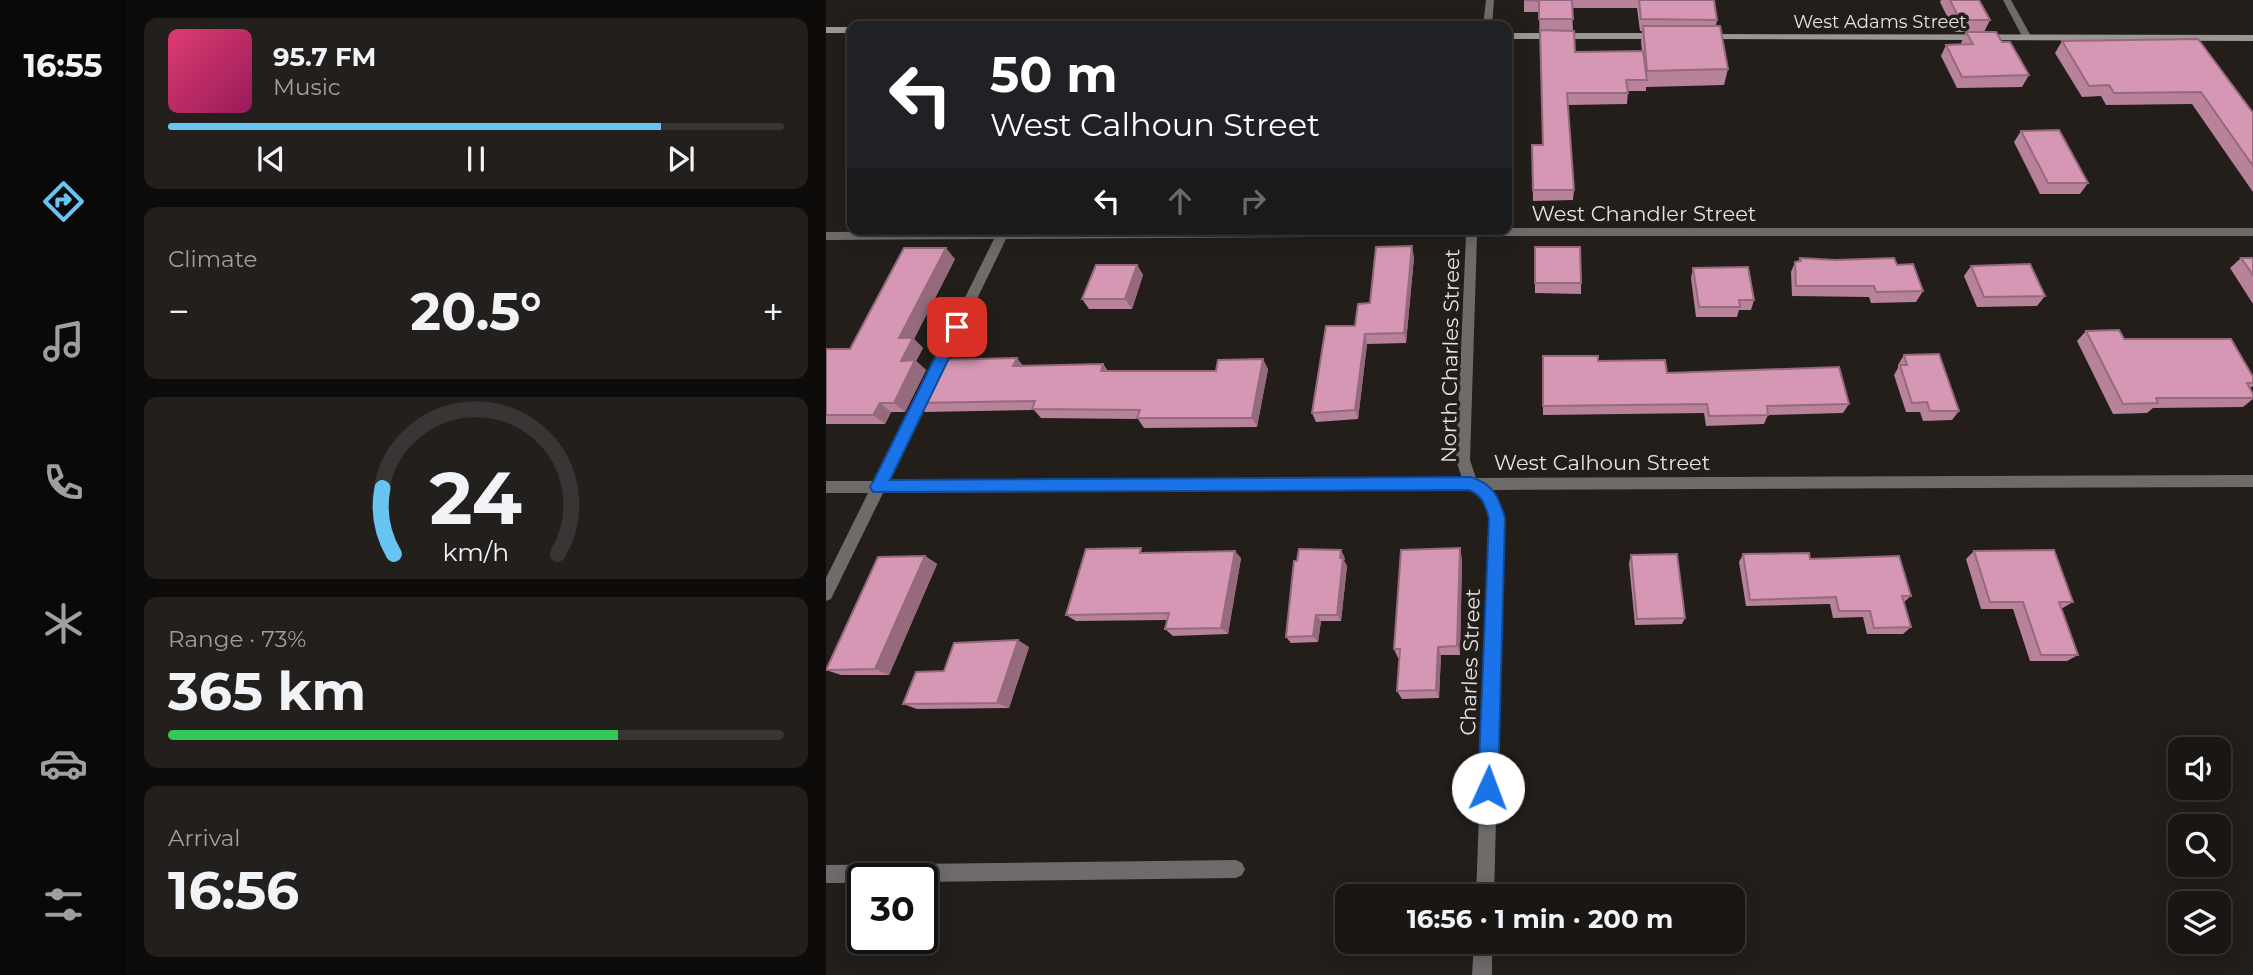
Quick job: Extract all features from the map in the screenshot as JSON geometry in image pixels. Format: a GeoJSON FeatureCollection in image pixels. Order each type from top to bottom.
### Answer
{"type":"FeatureCollection","features":[{"type":"Feature","properties":{"kind":"street"},"geometry":{"type":"LineString","coordinates":[[1488,21],[1490,0]]}},
{"type":"Feature","properties":{"kind":"street"},"geometry":{"type":"LineString","coordinates":[[2007,0],[2027,38]]}},
{"type":"Feature","properties":{"kind":"street"},"geometry":{"type":"LineString","coordinates":[[826,30],[847,30]]}},
{"type":"Feature","properties":{"kind":"street"},"geometry":{"type":"LineString","coordinates":[[1512,36],[1671,37]]}},
{"type":"Feature","properties":{"kind":"street","name":"West Adams Street"},"geometry":{"type":"LineString","coordinates":[[1699,37],[2253,38]]}},
{"type":"Feature","properties":{"kind":"street","name":"West Chandler Street"},"geometry":{"type":"LineString","coordinates":[[1512,231],[2253,232]]}},
{"type":"Feature","properties":{"kind":"street"},"geometry":{"type":"LineString","coordinates":[[826,594],[1002,235]]}},
{"type":"Feature","properties":{"kind":"street","name":"West Chandler Street"},"geometry":{"type":"LineString","coordinates":[[826,236],[1002,235]]}},
{"type":"Feature","properties":{"kind":"street","name":"North Charles Street"},"geometry":{"type":"LineString","coordinates":[[1471,484],[1463,460],[1472,235]]}},
{"type":"Feature","properties":{"kind":"street","name":"West Calhoun Street"},"geometry":{"type":"LineString","coordinates":[[826,488],[2253,481]]}},
{"type":"Feature","properties":{"kind":"street","name":"Charles Street"},"geometry":{"type":"LineString","coordinates":[[1471,484],[1491,496],[1497,518],[1485,884]]}},
{"type":"Feature","properties":{"kind":"street"},"geometry":{"type":"LineString","coordinates":[[826,874],[1236,869]]}},
{"type":"Feature","properties":{"kind":"street"},"geometry":{"type":"LineString","coordinates":[[1482,975],[1483,954]]}},
{"type":"Feature","properties":{"kind":"building"},"geometry":{"type":"Polygon","coordinates":[[[1524,0],[1572,0],[1573,19],[1539,19],[1539,1],[1524,0]]]}},
{"type":"Feature","properties":{"kind":"building"},"geometry":{"type":"Polygon","coordinates":[[[1639,0],[1714,0],[1717,20],[1641,19],[1639,0]]]}},
{"type":"Feature","properties":{"kind":"building"},"geometry":{"type":"Polygon","coordinates":[[[1950,0],[1979,0],[1990,20],[1960,20],[1950,0]]]}},
{"type":"Feature","properties":{"kind":"building"},"geometry":{"type":"Polygon","coordinates":[[[1643,26],[1720,26],[1728,69],[1647,71],[1643,26]]]}},
{"type":"Feature","properties":{"kind":"building"},"geometry":{"type":"Polygon","coordinates":[[[1540,30],[1574,31],[1575,52],[1643,51],[1647,80],[1626,80],[1628,93],[1567,93],[1574,190],[1533,190],[1532,145],[1543,145],[1540,30]]]}},
{"type":"Feature","properties":{"kind":"building"},"geometry":{"type":"Polygon","coordinates":[[[1966,32],[1996,32],[2002,42],[2010,42],[2029,75],[1962,77],[1946,45],[1973,44],[1966,32]]]}},
{"type":"Feature","properties":{"kind":"building"},"geometry":{"type":"Polygon","coordinates":[[[2198,39],[2253,113],[2253,166],[2201,92],[2114,93],[2109,85],[2089,86],[2062,41],[2198,39]]]}},
{"type":"Feature","properties":{"kind":"building"},"geometry":{"type":"Polygon","coordinates":[[[2059,130],[2088,183],[2048,183],[2021,131],[2059,130]]]}},
{"type":"Feature","properties":{"kind":"building"},"geometry":{"type":"Polygon","coordinates":[[[1412,246],[1404,333],[1365,334],[1355,410],[1312,413],[1326,326],[1355,326],[1358,304],[1370,303],[1376,247],[1412,246]]]}},
{"type":"Feature","properties":{"kind":"building"},"geometry":{"type":"Polygon","coordinates":[[[1535,247],[1580,247],[1581,283],[1535,283],[1535,247]]]}},
{"type":"Feature","properties":{"kind":"building"},"geometry":{"type":"Polygon","coordinates":[[[904,248],[946,248],[899,338],[913,338],[901,361],[915,360],[894,403],[880,403],[873,415],[826,415],[826,349],[850,349],[904,248]]]}},
{"type":"Feature","properties":{"kind":"building"},"geometry":{"type":"Polygon","coordinates":[[[1800,258],[1894,258],[1897,265],[1913,264],[1923,291],[1876,292],[1874,286],[1796,286],[1795,262],[1801,261],[1800,258]]]}},
{"type":"Feature","properties":{"kind":"building"},"geometry":{"type":"Polygon","coordinates":[[[2241,258],[2253,258],[2253,275],[2241,258]]]}},
{"type":"Feature","properties":{"kind":"building"},"geometry":{"type":"Polygon","coordinates":[[[2030,264],[2045,296],[1984,297],[1971,266],[2030,264]]]}},
{"type":"Feature","properties":{"kind":"building"},"geometry":{"type":"Polygon","coordinates":[[[1096,265],[1137,265],[1125,299],[1082,299],[1096,265]]]}},
{"type":"Feature","properties":{"kind":"building"},"geometry":{"type":"Polygon","coordinates":[[[1748,267],[1754,300],[1739,300],[1740,307],[1699,307],[1693,268],[1748,267]]]}},
{"type":"Feature","properties":{"kind":"building"},"geometry":{"type":"Polygon","coordinates":[[[2119,330],[2124,339],[2231,339],[2253,377],[2253,383],[2247,383],[2253,398],[2156,398],[2158,403],[2123,404],[2086,331],[2119,330]]]}},
{"type":"Feature","properties":{"kind":"building"},"geometry":{"type":"Polygon","coordinates":[[[1939,354],[1959,411],[1930,411],[1927,402],[1912,403],[1900,365],[1907,365],[1904,355],[1939,354]]]}},
{"type":"Feature","properties":{"kind":"building"},"geometry":{"type":"Polygon","coordinates":[[[1543,356],[1598,356],[1598,361],[1665,360],[1667,373],[1839,367],[1849,404],[1767,406],[1768,415],[1709,416],[1707,404],[1543,406],[1543,356]]]}},
{"type":"Feature","properties":{"kind":"building"},"geometry":{"type":"Polygon","coordinates":[[[1017,358],[1013,366],[1103,364],[1101,371],[1216,371],[1218,360],[1263,359],[1252,418],[1137,418],[1140,410],[1032,409],[1035,401],[914,403],[935,360],[1017,358]]]}},
{"type":"Feature","properties":{"kind":"building"},"geometry":{"type":"Polygon","coordinates":[[[1141,548],[1140,553],[1235,551],[1221,628],[1165,629],[1169,613],[1066,615],[1086,549],[1141,548]]]}},
{"type":"Feature","properties":{"kind":"building"},"geometry":{"type":"Polygon","coordinates":[[[1460,548],[1457,646],[1438,647],[1436,690],[1397,691],[1400,649],[1394,649],[1401,550],[1460,548]]]}},
{"type":"Feature","properties":{"kind":"building"},"geometry":{"type":"Polygon","coordinates":[[[1299,549],[1341,550],[1340,558],[1343,558],[1337,615],[1316,615],[1313,636],[1286,637],[1294,561],[1297,561],[1299,549]]]}},
{"type":"Feature","properties":{"kind":"building"},"geometry":{"type":"Polygon","coordinates":[[[2054,550],[2073,602],[2059,602],[2078,655],[2041,655],[2023,602],[1990,602],[1974,551],[2054,550]]]}},
{"type":"Feature","properties":{"kind":"building"},"geometry":{"type":"Polygon","coordinates":[[[1809,553],[1810,559],[1899,556],[1911,596],[1902,596],[1911,627],[1874,628],[1870,611],[1839,611],[1836,597],[1750,600],[1743,554],[1809,553]]]}},
{"type":"Feature","properties":{"kind":"building"},"geometry":{"type":"Polygon","coordinates":[[[1677,554],[1685,618],[1637,619],[1631,555],[1677,554]]]}},
{"type":"Feature","properties":{"kind":"building"},"geometry":{"type":"Polygon","coordinates":[[[925,556],[875,669],[826,670],[878,557],[925,556]]]}},
{"type":"Feature","properties":{"kind":"building"},"geometry":{"type":"Polygon","coordinates":[[[1018,640],[997,703],[903,704],[916,672],[944,671],[954,643],[1018,640]]]}},
{"type":"Feature","properties":{"kind":"route"},"geometry":{"type":"LineString","coordinates":[[957,327],[878,487],[1471,484],[1482,488],[1491,496],[1497,518],[1488,788]]}}]}
